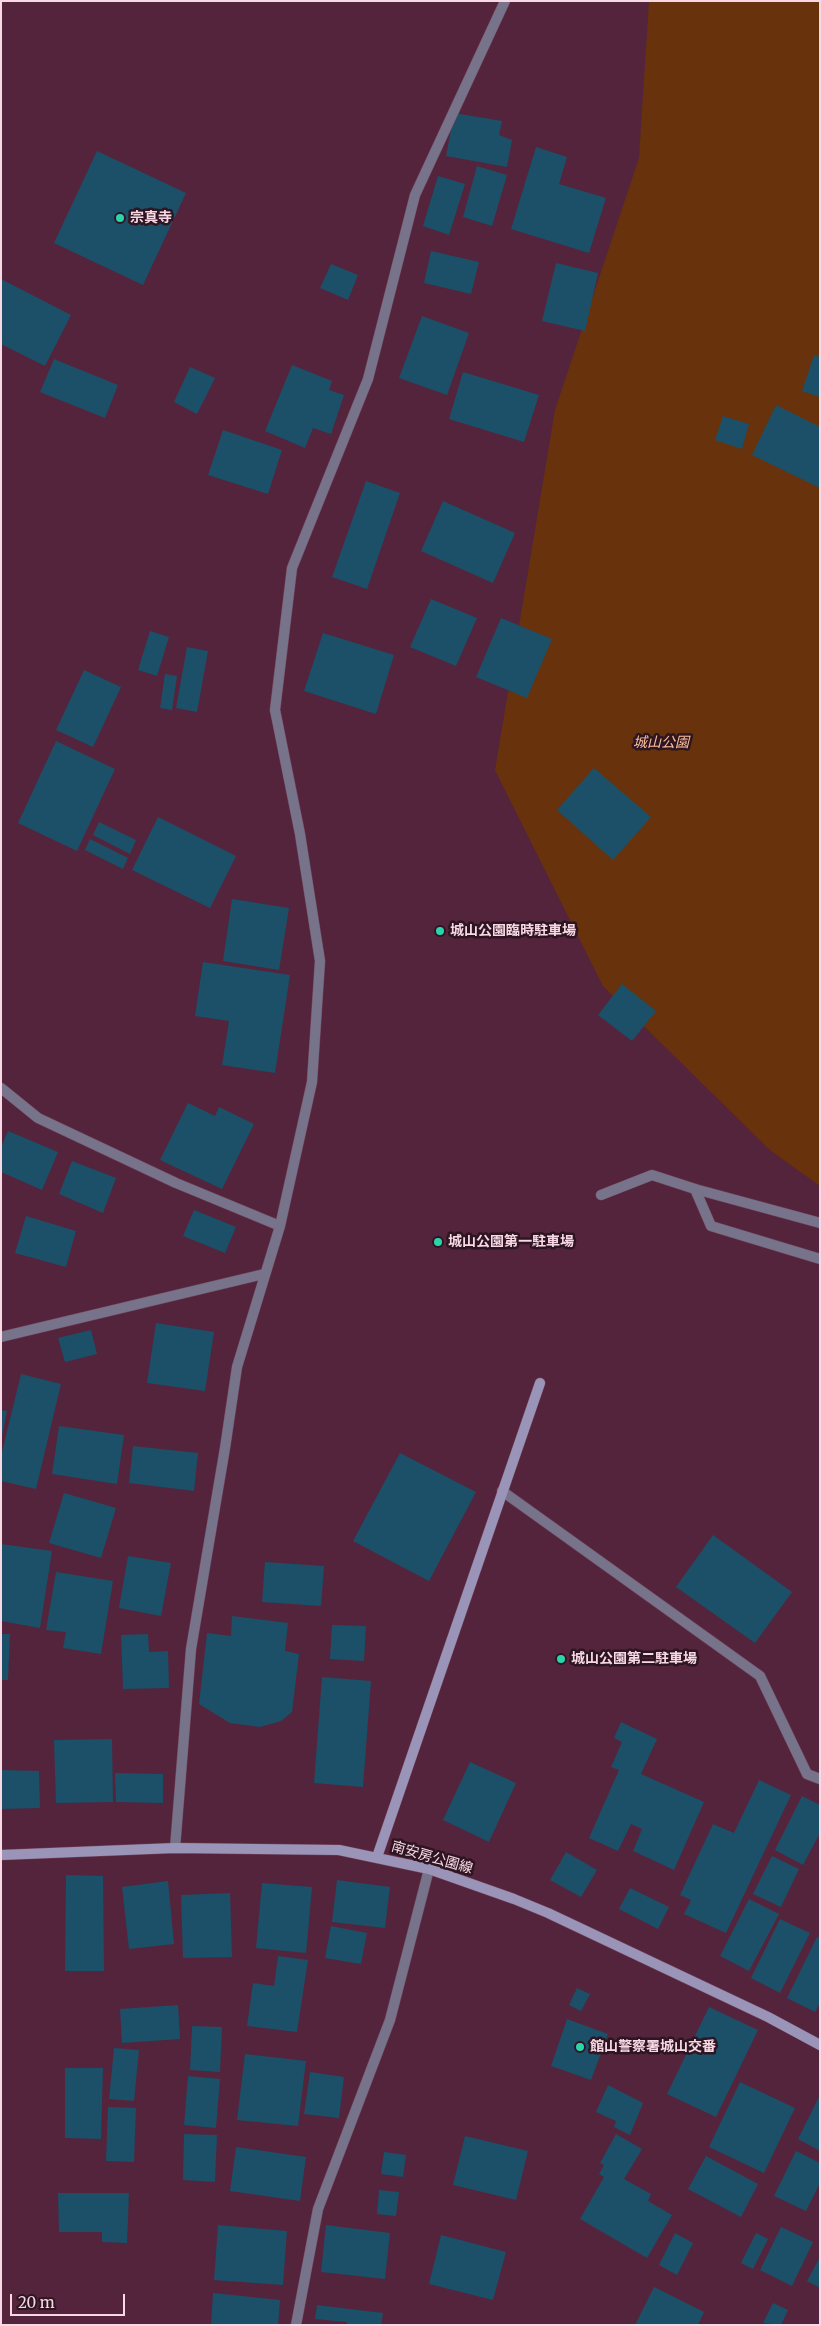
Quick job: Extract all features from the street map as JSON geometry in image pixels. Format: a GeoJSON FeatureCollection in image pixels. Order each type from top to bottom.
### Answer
{"type":"FeatureCollection","features":[{"type":"Feature","properties":{"kind":"main road"},"geometry":{"type":"LineString","coordinates":[[377,1857],[540,1383]]}},
{"type":"Feature","properties":{"kind":"main road","name":"南安房公園線"},"geometry":{"type":"LineString","coordinates":[[1,1854],[175,1848],[339,1850],[429,1869],[514,1899],[548,1914],[768,2017],[820,2045]]}},
{"type":"Feature","properties":{"kind":"street"},"geometry":{"type":"LineString","coordinates":[[175,1848],[191,1650],[237,1367],[280,1226],[312,1082],[320,961],[300,834],[275,710],[292,568],[368,379],[414,196],[505,1]]}},
{"type":"Feature","properties":{"kind":"street"},"geometry":{"type":"LineString","coordinates":[[1,1088],[38,1118],[176,1183],[280,1226]]}},
{"type":"Feature","properties":{"kind":"street"},"geometry":{"type":"LineString","coordinates":[[601,1194],[652,1175],[695,1189],[820,1223]]}},
{"type":"Feature","properties":{"kind":"street"},"geometry":{"type":"LineString","coordinates":[[695,1189],[711,1226],[820,1259]]}},
{"type":"Feature","properties":{"kind":"street"},"geometry":{"type":"LineString","coordinates":[[1,1337],[264,1274]]}},
{"type":"Feature","properties":{"kind":"street"},"geometry":{"type":"LineString","coordinates":[[502,1491],[760,1676],[806,1774],[820,1779]]}},
{"type":"Feature","properties":{"kind":"street"},"geometry":{"type":"LineString","coordinates":[[296,2325],[318,2209],[390,2020],[429,1869]]}},
{"type":"Feature","properties":{"kind":"green space","name":"城山公園"},"geometry":{"type":"Polygon","coordinates":[[[649,1],[820,1],[820,1186],[771,1151],[603,986],[495,770],[555,410],[639,158],[649,1]]]}},
{"type":"Feature","properties":{"kind":"building"},"geometry":{"type":"Polygon","coordinates":[[[454,113],[502,121],[499,135],[512,140],[507,167],[446,156],[454,113]]]}},
{"type":"Feature","properties":{"kind":"building"},"geometry":{"type":"Polygon","coordinates":[[[536,147],[567,157],[559,184],[606,198],[589,253],[511,229],[536,147]]]}},
{"type":"Feature","properties":{"kind":"building","name":"宗真寺"},"geometry":{"type":"Polygon","coordinates":[[[97,151],[186,193],[143,285],[54,243],[97,151]]]}},
{"type":"Feature","properties":{"kind":"building"},"geometry":{"type":"Polygon","coordinates":[[[477,166],[507,175],[492,226],[463,217],[477,166]]]}},
{"type":"Feature","properties":{"kind":"building"},"geometry":{"type":"Polygon","coordinates":[[[438,176],[465,184],[449,235],[423,226],[438,176]]]}},
{"type":"Feature","properties":{"kind":"building"},"geometry":{"type":"Polygon","coordinates":[[[431,251],[479,262],[471,294],[424,283],[431,251]]]}},
{"type":"Feature","properties":{"kind":"building"},"geometry":{"type":"Polygon","coordinates":[[[556,263],[598,273],[585,331],[542,321],[556,263]]]}},
{"type":"Feature","properties":{"kind":"building"},"geometry":{"type":"Polygon","coordinates":[[[331,264],[358,275],[348,300],[320,288],[331,264]]]}},
{"type":"Feature","properties":{"kind":"building"},"geometry":{"type":"Polygon","coordinates":[[[1,279],[71,315],[45,366],[1,344],[1,279]]]}},
{"type":"Feature","properties":{"kind":"building"},"geometry":{"type":"Polygon","coordinates":[[[422,316],[469,333],[447,395],[399,378],[422,316]]]}},
{"type":"Feature","properties":{"kind":"building"},"geometry":{"type":"Polygon","coordinates":[[[814,355],[820,357],[820,397],[802,391],[814,355]]]}},
{"type":"Feature","properties":{"kind":"building"},"geometry":{"type":"Polygon","coordinates":[[[54,359],[118,385],[105,418],[40,392],[54,359]]]}},
{"type":"Feature","properties":{"kind":"building"},"geometry":{"type":"Polygon","coordinates":[[[292,365],[332,381],[329,390],[344,395],[331,434],[313,428],[305,448],[265,431],[292,365]]]}},
{"type":"Feature","properties":{"kind":"building"},"geometry":{"type":"Polygon","coordinates":[[[190,367],[215,378],[197,414],[174,402],[190,367]]]}},
{"type":"Feature","properties":{"kind":"building"},"geometry":{"type":"Polygon","coordinates":[[[463,372],[539,395],[524,442],[449,419],[463,372]]]}},
{"type":"Feature","properties":{"kind":"building"},"geometry":{"type":"Polygon","coordinates":[[[776,405],[820,427],[820,488],[752,455],[776,405]]]}},
{"type":"Feature","properties":{"kind":"building"},"geometry":{"type":"Polygon","coordinates":[[[723,416],[749,424],[742,449],[715,440],[723,416]]]}},
{"type":"Feature","properties":{"kind":"building"},"geometry":{"type":"Polygon","coordinates":[[[223,430],[282,450],[268,494],[208,475],[223,430]]]}},
{"type":"Feature","properties":{"kind":"building"},"geometry":{"type":"Polygon","coordinates":[[[366,481],[400,493],[367,589],[332,577],[366,481]]]}},
{"type":"Feature","properties":{"kind":"building"},"geometry":{"type":"Polygon","coordinates":[[[443,501],[515,533],[493,583],[421,551],[443,501]]]}},
{"type":"Feature","properties":{"kind":"building"},"geometry":{"type":"Polygon","coordinates":[[[431,599],[477,618],[456,666],[410,647],[431,599]]]}},
{"type":"Feature","properties":{"kind":"building"},"geometry":{"type":"Polygon","coordinates":[[[501,618],[552,639],[527,698],[476,677],[501,618]]]}},
{"type":"Feature","properties":{"kind":"building"},"geometry":{"type":"Polygon","coordinates":[[[150,631],[169,637],[157,676],[138,670],[150,631]]]}},
{"type":"Feature","properties":{"kind":"building"},"geometry":{"type":"Polygon","coordinates":[[[323,633],[394,655],[376,714],[304,691],[323,633]]]}},
{"type":"Feature","properties":{"kind":"building"},"geometry":{"type":"Polygon","coordinates":[[[187,647],[208,651],[197,712],[176,708],[187,647]]]}},
{"type":"Feature","properties":{"kind":"building"},"geometry":{"type":"Polygon","coordinates":[[[84,670],[121,687],[93,747],[56,730],[84,670]]]}},
{"type":"Feature","properties":{"kind":"building"},"geometry":{"type":"Polygon","coordinates":[[[165,674],[177,676],[172,710],[160,708],[165,674]]]}},
{"type":"Feature","properties":{"kind":"building"},"geometry":{"type":"Polygon","coordinates":[[[56,741],[115,769],[77,851],[18,823],[56,741]]]}},
{"type":"Feature","properties":{"kind":"building"},"geometry":{"type":"Polygon","coordinates":[[[594,768],[651,817],[613,860],[557,810],[594,768]]]}},
{"type":"Feature","properties":{"kind":"building"},"geometry":{"type":"Polygon","coordinates":[[[158,817],[236,856],[210,908],[132,870],[158,817]]]}},
{"type":"Feature","properties":{"kind":"building"},"geometry":{"type":"Polygon","coordinates":[[[99,822],[136,840],[130,854],[93,835],[99,822]]]}},
{"type":"Feature","properties":{"kind":"building"},"geometry":{"type":"Polygon","coordinates":[[[90,839],[128,858],[123,869],[85,850],[90,839]]]}},
{"type":"Feature","properties":{"kind":"building"},"geometry":{"type":"Polygon","coordinates":[[[232,899],[289,908],[279,970],[223,961],[232,899]]]}},
{"type":"Feature","properties":{"kind":"building"},"geometry":{"type":"Polygon","coordinates":[[[203,962],[290,975],[275,1073],[222,1065],[229,1021],[195,1016],[203,962]]]}},
{"type":"Feature","properties":{"kind":"building"},"geometry":{"type":"Polygon","coordinates":[[[622,984],[656,1011],[632,1041],[598,1015],[622,984]]]}},
{"type":"Feature","properties":{"kind":"building"},"geometry":{"type":"Polygon","coordinates":[[[188,1103],[215,1116],[219,1107],[254,1124],[222,1189],[160,1160],[188,1103]]]}},
{"type":"Feature","properties":{"kind":"building"},"geometry":{"type":"Polygon","coordinates":[[[8,1131],[58,1152],[42,1190],[1,1172],[1,1147],[8,1131]]]}},
{"type":"Feature","properties":{"kind":"building"},"geometry":{"type":"Polygon","coordinates":[[[72,1161],[116,1178],[103,1213],[59,1194],[72,1161]]]}},
{"type":"Feature","properties":{"kind":"building"},"geometry":{"type":"Polygon","coordinates":[[[194,1210],[236,1227],[225,1253],[183,1236],[194,1210]]]}},
{"type":"Feature","properties":{"kind":"building"},"geometry":{"type":"Polygon","coordinates":[[[26,1216],[76,1231],[66,1267],[15,1253],[26,1216]]]}},
{"type":"Feature","properties":{"kind":"building"},"geometry":{"type":"Polygon","coordinates":[[[156,1323],[214,1332],[205,1391],[147,1383],[156,1323]]]}},
{"type":"Feature","properties":{"kind":"building"},"geometry":{"type":"Polygon","coordinates":[[[91,1330],[97,1354],[65,1362],[58,1338],[91,1330]]]}},
{"type":"Feature","properties":{"kind":"building"},"geometry":{"type":"Polygon","coordinates":[[[21,1374],[61,1384],[36,1489],[1,1481],[1,1456],[21,1374]]]}},
{"type":"Feature","properties":{"kind":"building"},"geometry":{"type":"Polygon","coordinates":[[[1,1410],[7,1411],[2,1436],[1,1436],[1,1410]]]}},
{"type":"Feature","properties":{"kind":"building"},"geometry":{"type":"Polygon","coordinates":[[[59,1426],[124,1435],[117,1484],[52,1474],[59,1426]]]}},
{"type":"Feature","properties":{"kind":"building"},"geometry":{"type":"Polygon","coordinates":[[[133,1446],[198,1453],[194,1491],[129,1483],[133,1446]]]}},
{"type":"Feature","properties":{"kind":"building"},"geometry":{"type":"Polygon","coordinates":[[[400,1453],[476,1492],[429,1581],[353,1541],[400,1453]]]}},
{"type":"Feature","properties":{"kind":"building"},"geometry":{"type":"Polygon","coordinates":[[[64,1493],[116,1508],[101,1558],[49,1543],[64,1493]]]}},
{"type":"Feature","properties":{"kind":"building"},"geometry":{"type":"Polygon","coordinates":[[[713,1535],[792,1592],[755,1643],[676,1587],[713,1535]]]}},
{"type":"Feature","properties":{"kind":"building"},"geometry":{"type":"Polygon","coordinates":[[[1,1544],[52,1551],[40,1628],[1,1621],[1,1544]]]}},
{"type":"Feature","properties":{"kind":"building"},"geometry":{"type":"Polygon","coordinates":[[[128,1556],[171,1563],[161,1616],[119,1608],[128,1556]]]}},
{"type":"Feature","properties":{"kind":"building"},"geometry":{"type":"Polygon","coordinates":[[[265,1562],[324,1566],[321,1606],[262,1602],[265,1562]]]}},
{"type":"Feature","properties":{"kind":"building"},"geometry":{"type":"Polygon","coordinates":[[[56,1572],[113,1581],[101,1654],[63,1648],[66,1632],[46,1630],[56,1572]]]}},
{"type":"Feature","properties":{"kind":"building"},"geometry":{"type":"Polygon","coordinates":[[[232,1616],[288,1623],[285,1651],[299,1654],[292,1712],[281,1721],[260,1727],[230,1723],[199,1704],[207,1633],[231,1636],[232,1616]]]}},
{"type":"Feature","properties":{"kind":"building"},"geometry":{"type":"Polygon","coordinates":[[[332,1625],[366,1626],[364,1661],[330,1659],[332,1625]]]}},
{"type":"Feature","properties":{"kind":"building"},"geometry":{"type":"Polygon","coordinates":[[[1,1634],[10,1634],[8,1680],[1,1680],[1,1634]]]}},
{"type":"Feature","properties":{"kind":"building"},"geometry":{"type":"Polygon","coordinates":[[[148,1634],[149,1652],[168,1651],[169,1688],[123,1689],[121,1635],[148,1634]]]}},
{"type":"Feature","properties":{"kind":"building"},"geometry":{"type":"Polygon","coordinates":[[[322,1677],[371,1681],[363,1787],[314,1783],[322,1677]]]}},
{"type":"Feature","properties":{"kind":"building"},"geometry":{"type":"Polygon","coordinates":[[[621,1722],[657,1739],[641,1774],[704,1802],[674,1870],[633,1851],[642,1829],[631,1824],[618,1851],[589,1838],[619,1770],[611,1767],[622,1742],[614,1738],[621,1722]]]}},
{"type":"Feature","properties":{"kind":"building"},"geometry":{"type":"Polygon","coordinates":[[[112,1739],[113,1802],[56,1803],[54,1740],[112,1739]]]}},
{"type":"Feature","properties":{"kind":"building"},"geometry":{"type":"Polygon","coordinates":[[[470,1762],[516,1783],[489,1842],[443,1820],[470,1762]]]}},
{"type":"Feature","properties":{"kind":"building"},"geometry":{"type":"Polygon","coordinates":[[[1,1770],[39,1771],[40,1808],[1,1809],[1,1770]]]}},
{"type":"Feature","properties":{"kind":"building"},"geometry":{"type":"Polygon","coordinates":[[[115,1773],[163,1774],[163,1803],[116,1802],[115,1773]]]}},
{"type":"Feature","properties":{"kind":"building"},"geometry":{"type":"Polygon","coordinates":[[[759,1780],[791,1795],[726,1933],[684,1914],[691,1900],[680,1895],[713,1824],[734,1833],[759,1780]]]}},
{"type":"Feature","properties":{"kind":"building"},"geometry":{"type":"Polygon","coordinates":[[[802,1796],[820,1805],[820,1833],[803,1865],[775,1850],[802,1796]]]}},
{"type":"Feature","properties":{"kind":"building"},"geometry":{"type":"Polygon","coordinates":[[[566,1852],[597,1870],[581,1897],[550,1880],[566,1852]]]}},
{"type":"Feature","properties":{"kind":"building"},"geometry":{"type":"Polygon","coordinates":[[[772,1856],[799,1869],[781,1907],[753,1894],[772,1856]]]}},
{"type":"Feature","properties":{"kind":"building"},"geometry":{"type":"Polygon","coordinates":[[[66,1875],[103,1876],[104,1971],[65,1971],[66,1875]]]}},
{"type":"Feature","properties":{"kind":"building"},"geometry":{"type":"Polygon","coordinates":[[[337,1880],[390,1887],[385,1928],[332,1922],[337,1880]]]}},
{"type":"Feature","properties":{"kind":"building"},"geometry":{"type":"Polygon","coordinates":[[[168,1881],[174,1944],[129,1949],[122,1887],[168,1881]]]}},
{"type":"Feature","properties":{"kind":"building"},"geometry":{"type":"Polygon","coordinates":[[[262,1883],[312,1887],[306,1953],[256,1948],[262,1883]]]}},
{"type":"Feature","properties":{"kind":"building"},"geometry":{"type":"Polygon","coordinates":[[[630,1888],[669,1907],[658,1929],[619,1909],[630,1888]]]}},
{"type":"Feature","properties":{"kind":"building"},"geometry":{"type":"Polygon","coordinates":[[[230,1893],[232,1957],[183,1958],[181,1895],[230,1893]]]}},
{"type":"Feature","properties":{"kind":"building"},"geometry":{"type":"Polygon","coordinates":[[[749,1899],[779,1914],[749,1971],[720,1956],[749,1899]]]}},
{"type":"Feature","properties":{"kind":"building"},"geometry":{"type":"Polygon","coordinates":[[[780,1919],[810,1933],[780,1993],[751,1978],[780,1919]]]}},
{"type":"Feature","properties":{"kind":"building"},"geometry":{"type":"Polygon","coordinates":[[[331,1926],[367,1933],[361,1964],[325,1958],[331,1926]]]}},
{"type":"Feature","properties":{"kind":"building"},"geometry":{"type":"Polygon","coordinates":[[[817,1937],[820,1938],[820,2003],[815,2012],[787,1998],[817,1937]]]}},
{"type":"Feature","properties":{"kind":"building"},"geometry":{"type":"Polygon","coordinates":[[[278,1956],[308,1960],[297,2032],[247,2026],[253,1983],[274,1986],[278,1956]]]}},
{"type":"Feature","properties":{"kind":"building"},"geometry":{"type":"Polygon","coordinates":[[[577,1988],[590,1994],[581,2011],[569,2005],[577,1988]]]}},
{"type":"Feature","properties":{"kind":"building"},"geometry":{"type":"Polygon","coordinates":[[[178,2005],[180,2039],[122,2043],[120,2009],[178,2005]]]}},
{"type":"Feature","properties":{"kind":"building"},"geometry":{"type":"Polygon","coordinates":[[[709,2007],[758,2030],[716,2117],[667,2094],[709,2007]]]}},
{"type":"Feature","properties":{"kind":"building"},"geometry":{"type":"Polygon","coordinates":[[[567,2019],[608,2034],[591,2080],[551,2066],[567,2019]]]}},
{"type":"Feature","properties":{"kind":"building"},"geometry":{"type":"Polygon","coordinates":[[[192,2026],[222,2027],[220,2072],[190,2070],[192,2026]]]}},
{"type":"Feature","properties":{"kind":"building"},"geometry":{"type":"Polygon","coordinates":[[[114,2048],[139,2050],[134,2101],[109,2099],[114,2048]]]}},
{"type":"Feature","properties":{"kind":"building"},"geometry":{"type":"Polygon","coordinates":[[[245,2054],[306,2061],[298,2126],[237,2120],[245,2054]]]}},
{"type":"Feature","properties":{"kind":"building"},"geometry":{"type":"Polygon","coordinates":[[[65,2068],[103,2068],[101,2139],[65,2138],[65,2068]]]}},
{"type":"Feature","properties":{"kind":"building"},"geometry":{"type":"Polygon","coordinates":[[[310,2072],[344,2077],[339,2118],[304,2114],[310,2072]]]}},
{"type":"Feature","properties":{"kind":"building"},"geometry":{"type":"Polygon","coordinates":[[[188,2076],[220,2079],[216,2128],[184,2125],[188,2076]]]}},
{"type":"Feature","properties":{"kind":"building"},"geometry":{"type":"Polygon","coordinates":[[[740,2082],[795,2108],[764,2173],[709,2147],[740,2082]]]}},
{"type":"Feature","properties":{"kind":"building"},"geometry":{"type":"Polygon","coordinates":[[[608,2085],[643,2103],[630,2135],[614,2127],[616,2121],[596,2112],[608,2085]]]}},
{"type":"Feature","properties":{"kind":"building"},"geometry":{"type":"Polygon","coordinates":[[[820,2095],[820,2151],[798,2139],[820,2095]]]}},
{"type":"Feature","properties":{"kind":"building"},"geometry":{"type":"Polygon","coordinates":[[[108,2107],[136,2108],[134,2162],[106,2161],[108,2107]]]}},
{"type":"Feature","properties":{"kind":"building"},"geometry":{"type":"Polygon","coordinates":[[[184,2134],[217,2135],[215,2182],[183,2180],[184,2134]]]}},
{"type":"Feature","properties":{"kind":"building"},"geometry":{"type":"Polygon","coordinates":[[[616,2134],[642,2149],[624,2179],[651,2194],[648,2201],[672,2215],[647,2258],[580,2219],[604,2177],[599,2174],[604,2165],[600,2163],[616,2134]]]}},
{"type":"Feature","properties":{"kind":"building"},"geometry":{"type":"Polygon","coordinates":[[[465,2136],[528,2151],[516,2200],[453,2185],[465,2136]]]}},
{"type":"Feature","properties":{"kind":"building"},"geometry":{"type":"Polygon","coordinates":[[[236,2147],[306,2157],[300,2201],[230,2191],[236,2147]]]}},
{"type":"Feature","properties":{"kind":"building"},"geometry":{"type":"Polygon","coordinates":[[[796,2151],[820,2163],[820,2183],[806,2211],[774,2196],[796,2151]]]}},
{"type":"Feature","properties":{"kind":"building"},"geometry":{"type":"Polygon","coordinates":[[[384,2152],[406,2155],[403,2177],[381,2174],[384,2152]]]}},
{"type":"Feature","properties":{"kind":"building"},"geometry":{"type":"Polygon","coordinates":[[[706,2156],[758,2184],[741,2217],[688,2189],[706,2156]]]}},
{"type":"Feature","properties":{"kind":"building"},"geometry":{"type":"Polygon","coordinates":[[[379,2190],[399,2192],[396,2216],[377,2214],[379,2190]]]}},
{"type":"Feature","properties":{"kind":"building"},"geometry":{"type":"Polygon","coordinates":[[[58,2193],[129,2193],[127,2243],[102,2242],[102,2232],[59,2232],[58,2193]]]}},
{"type":"Feature","properties":{"kind":"building"},"geometry":{"type":"Polygon","coordinates":[[[218,2225],[287,2231],[283,2285],[214,2280],[218,2225]]]}},
{"type":"Feature","properties":{"kind":"building"},"geometry":{"type":"Polygon","coordinates":[[[326,2225],[390,2233],[385,2279],[321,2272],[326,2225]]]}},
{"type":"Feature","properties":{"kind":"building"},"geometry":{"type":"Polygon","coordinates":[[[781,2227],[813,2242],[792,2286],[760,2270],[781,2227]]]}},
{"type":"Feature","properties":{"kind":"building"},"geometry":{"type":"Polygon","coordinates":[[[675,2233],[693,2243],[677,2275],[659,2265],[675,2233]]]}},
{"type":"Feature","properties":{"kind":"building"},"geometry":{"type":"Polygon","coordinates":[[[756,2233],[768,2239],[753,2269],[741,2263],[756,2233]]]}},
{"type":"Feature","properties":{"kind":"building"},"geometry":{"type":"Polygon","coordinates":[[[441,2235],[506,2252],[493,2300],[429,2284],[441,2235]]]}},
{"type":"Feature","properties":{"kind":"building"},"geometry":{"type":"Polygon","coordinates":[[[820,2257],[820,2288],[807,2281],[820,2257]]]}},
{"type":"Feature","properties":{"kind":"building"},"geometry":{"type":"Polygon","coordinates":[[[654,2287],[704,2312],[698,2325],[635,2325],[654,2287]]]}},
{"type":"Feature","properties":{"kind":"building"},"geometry":{"type":"Polygon","coordinates":[[[213,2293],[280,2300],[278,2325],[211,2325],[213,2293]]]}},
{"type":"Feature","properties":{"kind":"building"},"geometry":{"type":"Polygon","coordinates":[[[773,2303],[788,2310],[781,2325],[763,2323],[773,2303]]]}},
{"type":"Feature","properties":{"kind":"building"},"geometry":{"type":"Polygon","coordinates":[[[317,2305],[383,2313],[381,2325],[347,2325],[347,2322],[315,2319],[317,2305]]]}},
{"type":"Feature","properties":{"kind":"place","name":"宗真寺"},"geometry":{"type":"Point","coordinates":[120,218]}},
{"type":"Feature","properties":{"kind":"place","name":"城山公園臨時駐車場"},"geometry":{"type":"Point","coordinates":[440,931]}},
{"type":"Feature","properties":{"kind":"place","name":"城山公園第一駐車場"},"geometry":{"type":"Point","coordinates":[438,1242]}},
{"type":"Feature","properties":{"kind":"place","name":"城山公園第二駐車場"},"geometry":{"type":"Point","coordinates":[561,1659]}},
{"type":"Feature","properties":{"kind":"place","name":"館山警察署城山交番"},"geometry":{"type":"Point","coordinates":[580,2047]}}]}
